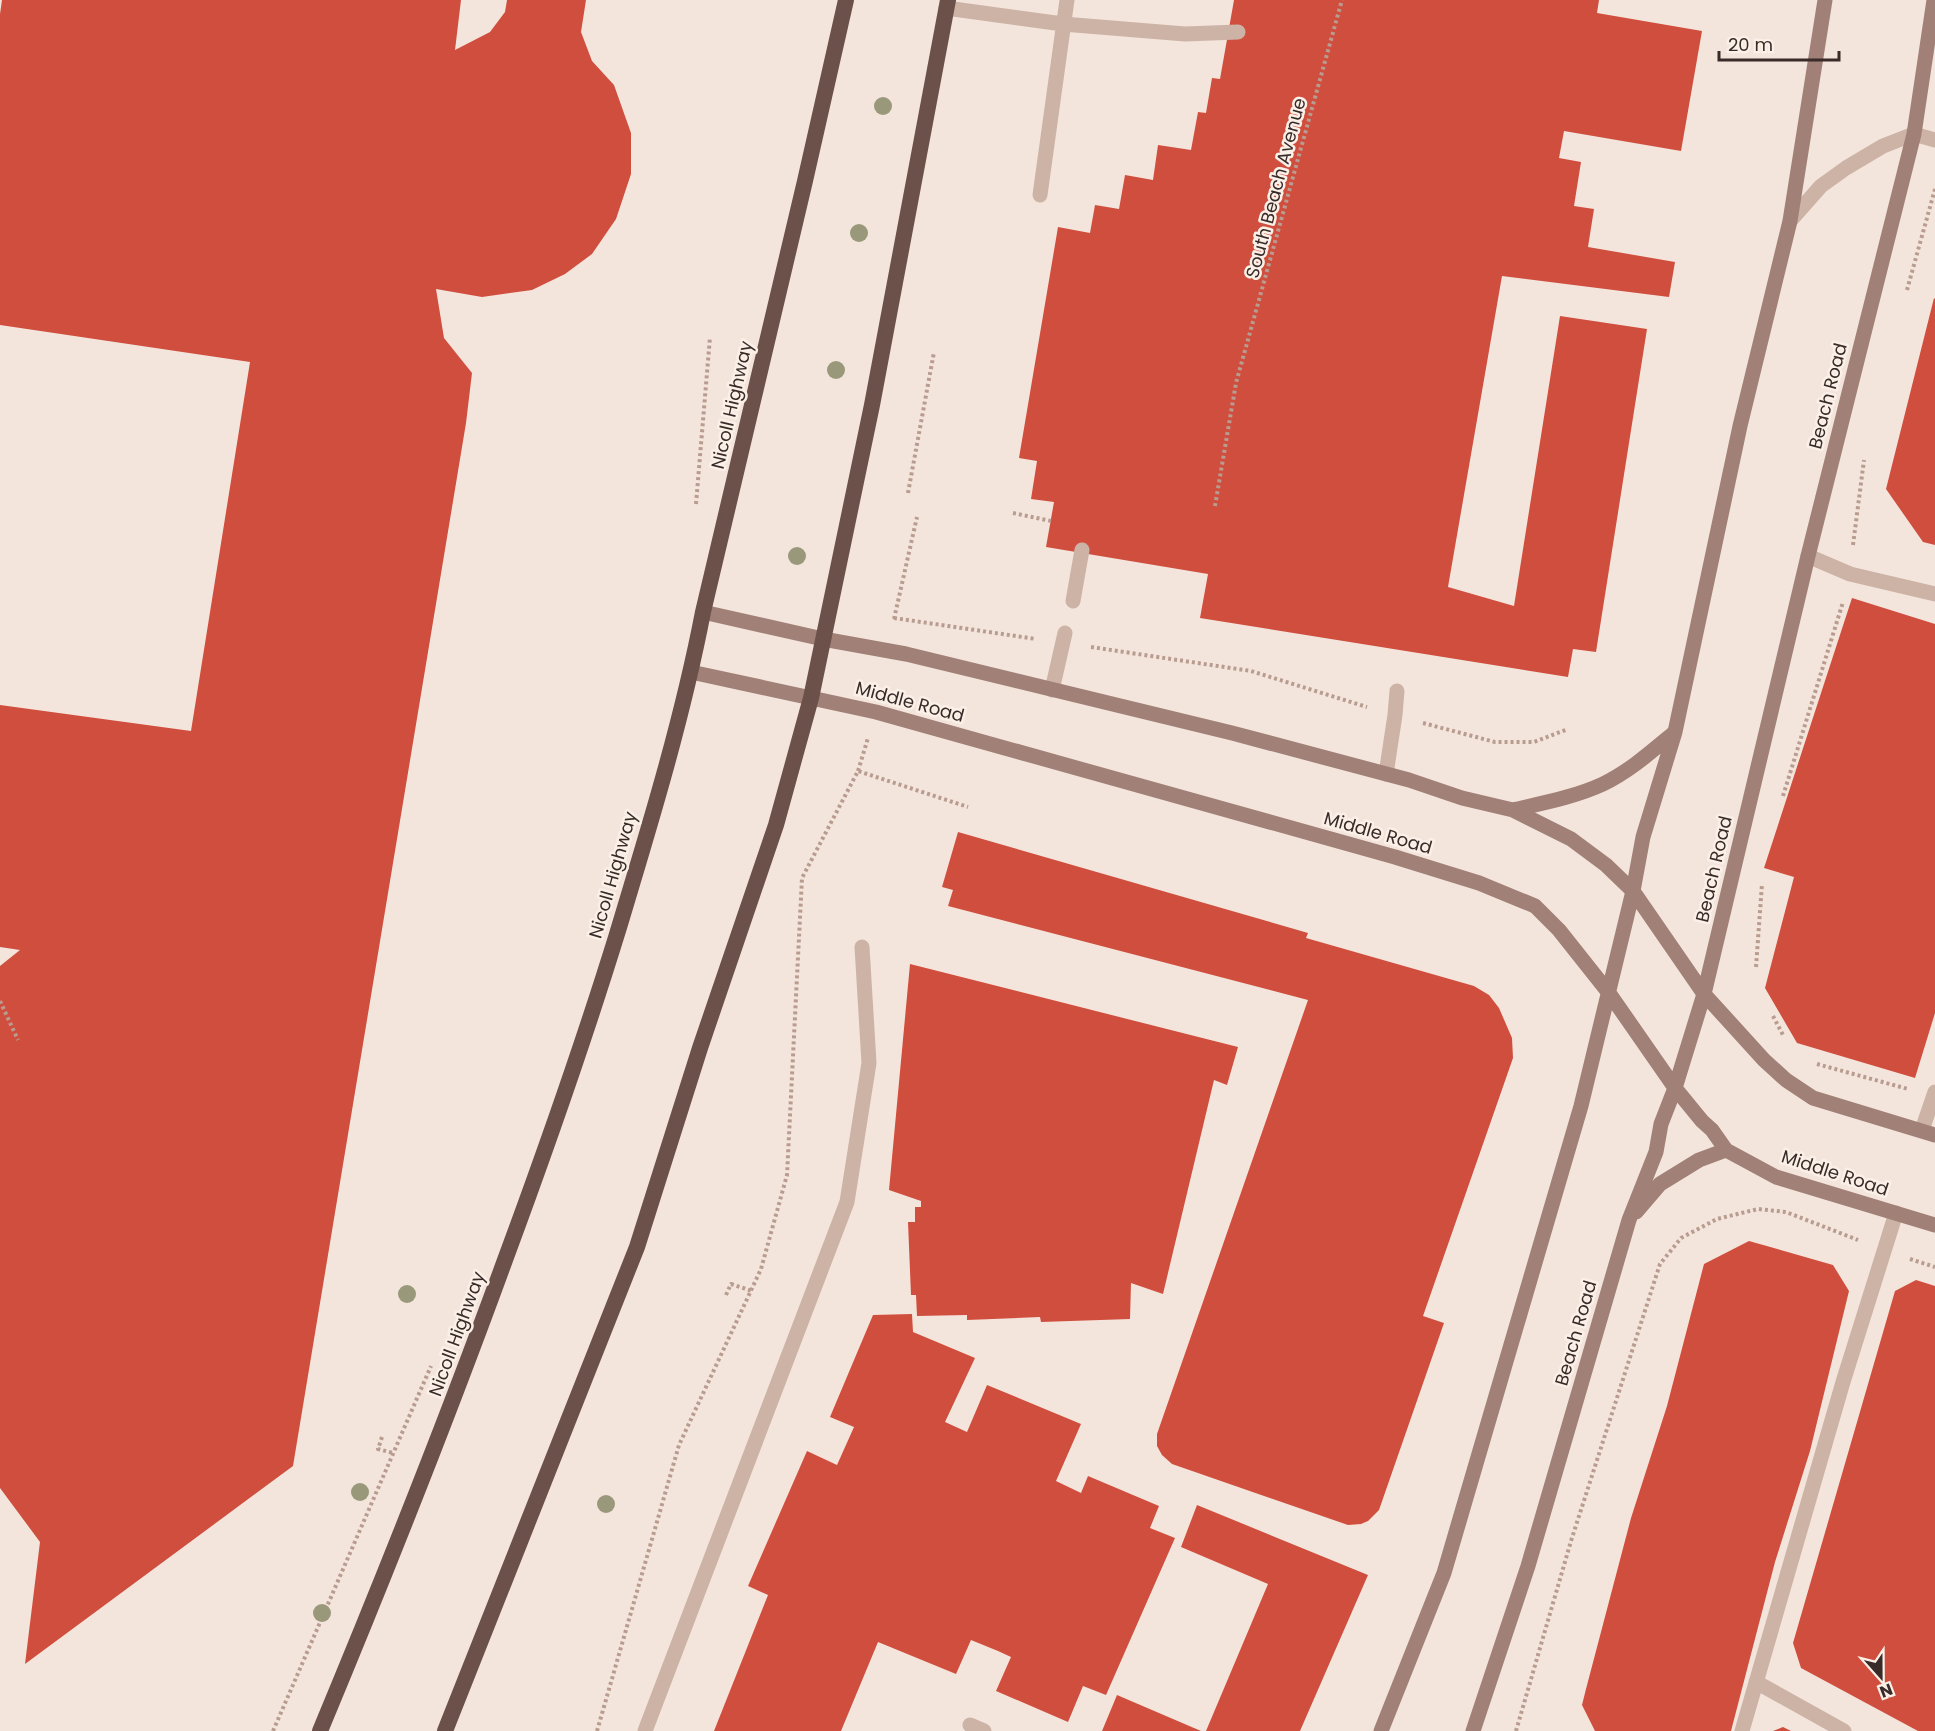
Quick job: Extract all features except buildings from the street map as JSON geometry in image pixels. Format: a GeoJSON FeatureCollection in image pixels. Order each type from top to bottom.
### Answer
{"type":"FeatureCollection","features":[{"type":"Feature","properties":{"kind":"highway","name":"Nicoll Highway"},"geometry":{"type":"LineString","coordinates":[[320,1731],[445,1424],[565,1097],[593,1013],[636,870],[691,672],[846,0]]}},
{"type":"Feature","properties":{"kind":"highway"},"geometry":{"type":"LineString","coordinates":[[446,1731],[637,1247],[700,1048],[777,825],[811,698],[872,405],[947,4]]}},
{"type":"Feature","properties":{"kind":"main road"},"geometry":{"type":"LineString","coordinates":[[1381,1731],[1444,1573],[1581,1106],[1633,891],[1643,837],[1675,732],[1740,426],[1790,220],[1825,0]]}},
{"type":"Feature","properties":{"kind":"main road","name":"Beach Road"},"geometry":{"type":"LineString","coordinates":[[1473,1731],[1528,1566],[1629,1220],[1656,1152],[1661,1124],[1676,1088],[1704,994],[1808,556],[1914,135],[1934,0]]}},
{"type":"Feature","properties":{"kind":"main road"},"geometry":{"type":"LineString","coordinates":[[703,612],[823,639],[906,654],[1232,733],[1386,774],[1462,798],[1513,810],[1571,839],[1606,865],[1633,891],[1704,994],[1786,1080],[1813,1098],[1929,1132]]}},
{"type":"Feature","properties":{"kind":"main road","name":"Middle Road"},"geometry":{"type":"LineString","coordinates":[[691,672],[876,712],[1395,857],[1479,883],[1535,906],[1559,930],[1609,993],[1676,1088],[1726,1150],[1776,1177],[1935,1225]]}},
{"type":"Feature","properties":{"kind":"main road"},"geometry":{"type":"LineString","coordinates":[[1513,810],[1567,797],[1602,784],[1634,766],[1675,732]]}},
{"type":"Feature","properties":{"kind":"main road"},"geometry":{"type":"LineString","coordinates":[[1629,1220],[1660,1184],[1699,1160],[1726,1150]]}},
{"type":"Feature","properties":{"kind":"street"},"geometry":{"type":"LineString","coordinates":[[1040,195],[1067,0]]}},
{"type":"Feature","properties":{"kind":"street"},"geometry":{"type":"LineString","coordinates":[[947,4],[1063,24],[1185,34],[1238,32]]}},
{"type":"Feature","properties":{"kind":"street"},"geometry":{"type":"LineString","coordinates":[[1790,220],[1821,186],[1883,146],[1914,135],[1935,140]]}},
{"type":"Feature","properties":{"kind":"street"},"geometry":{"type":"LineString","coordinates":[[1073,601],[1083,550]]}},
{"type":"Feature","properties":{"kind":"street"},"geometry":{"type":"LineString","coordinates":[[1808,556],[1850,573],[1935,594]]}},
{"type":"Feature","properties":{"kind":"street"},"geometry":{"type":"LineString","coordinates":[[1052,690],[1065,638]]}},
{"type":"Feature","properties":{"kind":"street"},"geometry":{"type":"LineString","coordinates":[[1386,774],[1397,691]]}},
{"type":"Feature","properties":{"kind":"street"},"geometry":{"type":"LineString","coordinates":[[645,1731],[847,1202],[869,1064],[862,947]]}},
{"type":"Feature","properties":{"kind":"street"},"geometry":{"type":"LineString","coordinates":[[1929,1132],[1934,1094]]}},
{"type":"Feature","properties":{"kind":"street"},"geometry":{"type":"LineString","coordinates":[[1742,1731],[1846,1372],[1896,1213]]}},
{"type":"Feature","properties":{"kind":"street"},"geometry":{"type":"LineString","coordinates":[[1756,1682],[1844,1731]]}},
{"type":"Feature","properties":{"kind":"path","name":"South Beach Avenue"},"geometry":{"type":"LineString","coordinates":[[1215,506],[1236,383],[1342,0]]}},
{"type":"Feature","properties":{"kind":"path"},"geometry":{"type":"LineString","coordinates":[[1904,300],[1935,189]]}},
{"type":"Feature","properties":{"kind":"path"},"geometry":{"type":"LineString","coordinates":[[695,513],[710,337]]}},
{"type":"Feature","properties":{"kind":"path"},"geometry":{"type":"LineString","coordinates":[[908,494],[934,352]]}},
{"type":"Feature","properties":{"kind":"path"},"geometry":{"type":"LineString","coordinates":[[1781,803],[1850,573],[1864,459]]}},
{"type":"Feature","properties":{"kind":"path"},"geometry":{"type":"LineString","coordinates":[[1013,513],[1051,521]]}},
{"type":"Feature","properties":{"kind":"path"},"geometry":{"type":"LineString","coordinates":[[917,517],[894,618],[1065,638],[1251,671],[1395,715],[1495,742],[1534,742],[1568,729]]}},
{"type":"Feature","properties":{"kind":"path"},"geometry":{"type":"LineString","coordinates":[[597,1731],[679,1445],[761,1269],[787,1175],[802,878],[858,771],[968,807]]}},
{"type":"Feature","properties":{"kind":"path"},"geometry":{"type":"LineString","coordinates":[[1756,967],[1762,880]]}},
{"type":"Feature","properties":{"kind":"path"},"geometry":{"type":"LineString","coordinates":[[0,1001],[18,1040]]}},
{"type":"Feature","properties":{"kind":"path"},"geometry":{"type":"LineString","coordinates":[[1773,1016],[1789,1047]]}},
{"type":"Feature","properties":{"kind":"path"},"geometry":{"type":"LineString","coordinates":[[1816,1064],[1934,1094]]}},
{"type":"Feature","properties":{"kind":"path"},"geometry":{"type":"LineString","coordinates":[[1516,1731],[1571,1541],[1660,1264],[1681,1238],[1717,1219],[1758,1209],[1786,1212],[1884,1251],[1935,1267]]}},
{"type":"Feature","properties":{"kind":"path"},"geometry":{"type":"LineString","coordinates":[[726,1296],[731,1284],[752,1291]]}},
{"type":"Feature","properties":{"kind":"path"},"geometry":{"type":"LineString","coordinates":[[273,1731],[435,1358]]}},
{"type":"Feature","properties":{"kind":"path"},"geometry":{"type":"LineString","coordinates":[[382,1437],[378,1449],[393,1453]]}}]}
